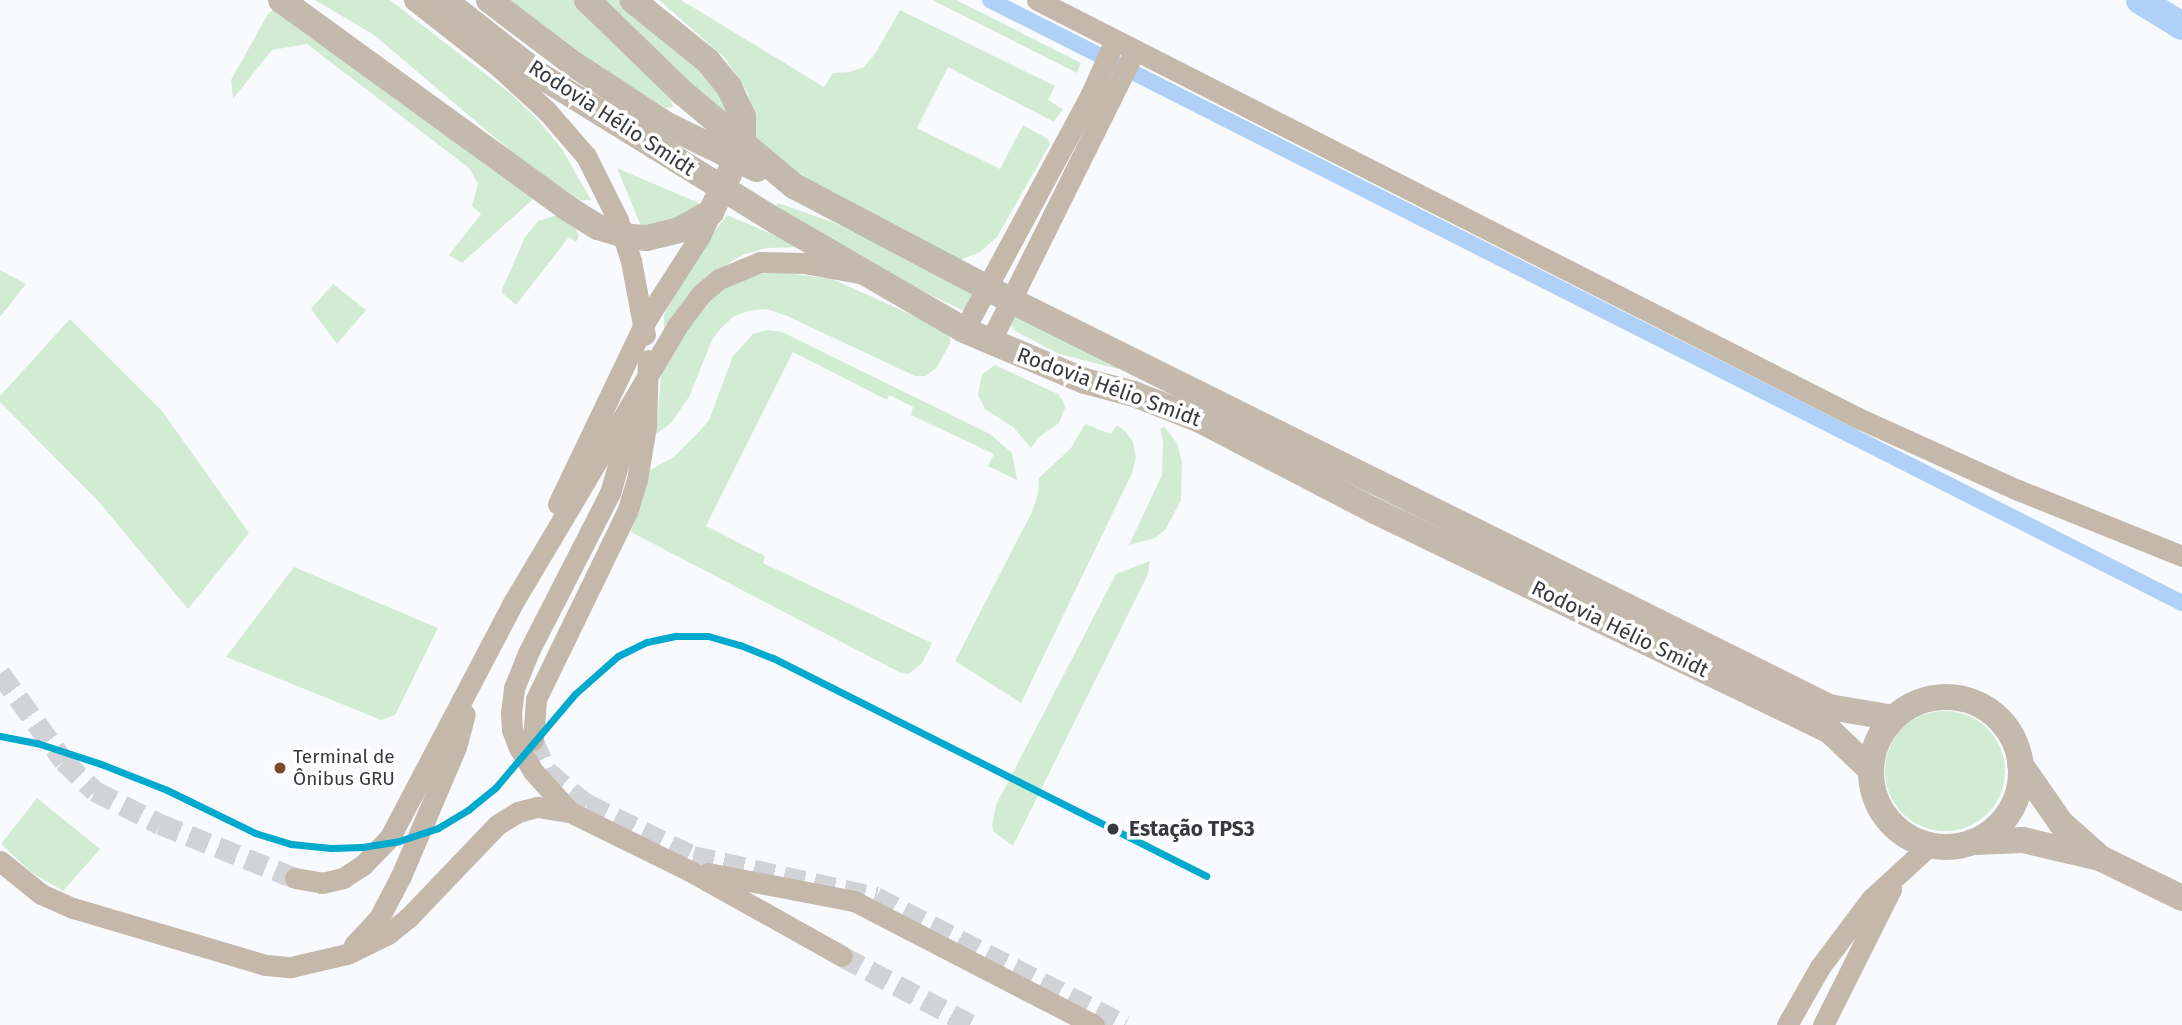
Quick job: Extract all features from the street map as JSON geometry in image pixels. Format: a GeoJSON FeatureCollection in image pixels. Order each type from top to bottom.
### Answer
{"type":"FeatureCollection","features":[{"type":"Feature","properties":{"kind":"main road"},"geometry":{"type":"LineString","coordinates":[[281,0],[567,208],[598,227],[630,237],[647,238],[679,230],[711,212],[735,162],[743,134],[743,117],[729,87],[708,61],[632,0]]}},
{"type":"Feature","properties":{"kind":"main road","name":"Rodovia Hélio Smidt"},"geometry":{"type":"LineString","coordinates":[[444,0],[541,76],[661,136],[794,186],[1012,301],[1829,707],[1894,718]]}},
{"type":"Feature","properties":{"kind":"main road","name":"Rodovia Hélio Smidt"},"geometry":{"type":"LineString","coordinates":[[489,0],[575,65],[661,136],[776,221],[861,274],[990,342],[1085,381],[1134,394],[1200,420],[1375,511],[1830,731],[1871,770]]}},
{"type":"Feature","properties":{"kind":"main road"},"geometry":{"type":"LineString","coordinates":[[587,0],[683,93],[794,186]]}},
{"type":"Feature","properties":{"kind":"main road"},"geometry":{"type":"LineString","coordinates":[[2100,858],[2061,823],[2020,764],[2007,731],[1982,707],[1960,699],[1936,698],[1913,704],[1894,718],[1878,742],[1871,770],[1872,787],[1886,818],[1906,835],[1930,845],[1952,847],[1973,842],[2023,840],[2100,858],[2182,898]]}},
{"type":"Feature","properties":{"kind":"main road"},"geometry":{"type":"LineString","coordinates":[[1973,842],[1990,833],[2004,819],[2014,802],[2020,764]]}},
{"type":"Feature","properties":{"kind":"street"},"geometry":{"type":"LineString","coordinates":[[414,0],[547,111],[586,156],[618,220],[631,261],[648,360],[646,426],[637,480],[627,512],[537,699],[533,740]]}},
{"type":"Feature","properties":{"kind":"street"},"geometry":{"type":"LineString","coordinates":[[1037,0],[1112,47],[1856,417],[2018,490],[2182,556]]}},
{"type":"Feature","properties":{"kind":"street"},"geometry":{"type":"LineString","coordinates":[[964,330],[1112,47]]}},
{"type":"Feature","properties":{"kind":"street"},"geometry":{"type":"LineString","coordinates":[[990,342],[1133,57]]}},
{"type":"Feature","properties":{"kind":"street"},"geometry":{"type":"LineString","coordinates":[[295,878],[322,883],[343,878],[363,865],[390,837],[514,601],[612,387],[646,320],[700,236],[711,212]]}},
{"type":"Feature","properties":{"kind":"street"},"geometry":{"type":"LineString","coordinates":[[514,601],[677,326],[701,294],[719,279],[760,262],[804,263],[861,274]]}},
{"type":"Feature","properties":{"kind":"street"},"geometry":{"type":"LineString","coordinates":[[570,812],[533,771],[519,748],[512,730],[514,688],[528,653],[610,492],[648,360]]}},
{"type":"Feature","properties":{"kind":"street"},"geometry":{"type":"LineString","coordinates":[[347,954],[388,903],[456,747],[476,675]]}},
{"type":"Feature","properties":{"kind":"street"},"geometry":{"type":"LineString","coordinates":[[0,861],[41,894],[73,908],[282,968],[306,965],[347,954],[398,927],[506,818],[537,807],[570,812],[688,870],[842,956]]}},
{"type":"Feature","properties":{"kind":"street"},"geometry":{"type":"LineString","coordinates":[[1787,1025],[1820,967],[1871,899],[1930,845]]}},
{"type":"Feature","properties":{"kind":"street"},"geometry":{"type":"LineString","coordinates":[[688,870],[854,901],[1094,1025]]}},
{"type":"Feature","properties":{"kind":"street"},"geometry":{"type":"LineString","coordinates":[[1822,1025],[1900,870]]}},
{"type":"Feature","properties":{"kind":"green space"},"geometry":{"type":"Polygon","coordinates":[[[315,0],[390,0],[510,93],[537,119],[562,149],[591,200],[570,201],[374,35],[315,0]]]}},
{"type":"Feature","properties":{"kind":"green space"},"geometry":{"type":"Polygon","coordinates":[[[510,0],[579,0],[671,98],[673,107],[666,108],[603,69],[510,0]]]}},
{"type":"Feature","properties":{"kind":"green space"},"geometry":{"type":"Polygon","coordinates":[[[599,0],[619,0],[690,55],[717,84],[733,128],[599,0]]]}},
{"type":"Feature","properties":{"kind":"green space"},"geometry":{"type":"Polygon","coordinates":[[[659,0],[681,0],[824,87],[833,73],[864,67],[875,54],[900,10],[1055,86],[1048,100],[1063,109],[1054,122],[948,67],[917,128],[1000,169],[1023,125],[1048,139],[1050,144],[997,237],[980,252],[960,260],[798,179],[752,144],[754,117],[748,93],[725,58],[659,0]]]}},
{"type":"Feature","properties":{"kind":"green space"},"geometry":{"type":"Polygon","coordinates":[[[932,0],[956,0],[1081,63],[1077,73],[932,0]]]}},
{"type":"Feature","properties":{"kind":"green space"},"geometry":{"type":"Polygon","coordinates":[[[276,7],[533,196],[531,201],[462,263],[449,255],[481,214],[472,206],[478,184],[469,168],[307,44],[272,50],[233,99],[231,80],[268,14],[276,7]]]}},
{"type":"Feature","properties":{"kind":"green space"},"geometry":{"type":"Polygon","coordinates":[[[617,168],[640,178],[706,206],[643,231],[617,168]]]}},
{"type":"Feature","properties":{"kind":"green space"},"geometry":{"type":"Polygon","coordinates":[[[778,203],[832,222],[970,288],[976,298],[964,311],[904,282],[776,206],[778,203]]]}},
{"type":"Feature","properties":{"kind":"green space"},"geometry":{"type":"Polygon","coordinates":[[[557,215],[573,223],[579,236],[576,242],[569,237],[516,305],[501,292],[525,237],[538,221],[557,215]]]}},
{"type":"Feature","properties":{"kind":"green space"},"geometry":{"type":"Polygon","coordinates":[[[727,215],[802,247],[767,248],[742,255],[715,272],[664,334],[664,315],[692,262],[727,215]]]}},
{"type":"Feature","properties":{"kind":"green space"},"geometry":{"type":"Polygon","coordinates":[[[0,270],[26,284],[0,317],[0,270]]]}},
{"type":"Feature","properties":{"kind":"green space"},"geometry":{"type":"Polygon","coordinates":[[[778,272],[832,279],[939,327],[950,337],[950,344],[936,368],[926,376],[915,376],[787,316],[767,309],[748,311],[733,317],[712,340],[689,397],[671,423],[656,434],[663,354],[705,302],[721,288],[759,274],[778,272]]]}},
{"type":"Feature","properties":{"kind":"green space"},"geometry":{"type":"Polygon","coordinates":[[[333,284],[366,310],[337,344],[311,309],[333,284]]]}},
{"type":"Feature","properties":{"kind":"green space"},"geometry":{"type":"Polygon","coordinates":[[[1017,316],[1119,366],[1118,369],[1059,354],[1015,331],[1009,323],[1017,316]]]}},
{"type":"Feature","properties":{"kind":"green space"},"geometry":{"type":"Polygon","coordinates":[[[70,319],[162,411],[249,533],[188,609],[99,502],[0,402],[0,396],[70,319]]]}},
{"type":"Feature","properties":{"kind":"green space"},"geometry":{"type":"Polygon","coordinates":[[[767,330],[782,332],[990,434],[1012,453],[1017,480],[988,466],[994,454],[911,415],[913,407],[889,395],[887,400],[793,352],[706,526],[765,556],[763,563],[932,643],[922,663],[909,674],[899,672],[631,532],[650,470],[674,457],[709,420],[733,356],[753,334],[767,330]]]}},
{"type":"Feature","properties":{"kind":"green space"},"geometry":{"type":"Polygon","coordinates":[[[995,365],[1058,394],[1063,401],[1065,408],[1059,423],[1039,437],[1031,448],[1013,427],[985,409],[978,395],[982,374],[995,365]]]}},
{"type":"Feature","properties":{"kind":"green space"},"geometry":{"type":"Polygon","coordinates":[[[1085,424],[1111,434],[1117,425],[1133,442],[1136,457],[1132,473],[1021,703],[955,661],[1032,512],[1038,494],[1039,478],[1071,448],[1085,424]]]}},
{"type":"Feature","properties":{"kind":"green space"},"geometry":{"type":"Polygon","coordinates":[[[1164,426],[1177,443],[1182,462],[1181,500],[1166,529],[1155,538],[1129,545],[1162,475],[1163,441],[1160,430],[1164,426]]]}},
{"type":"Feature","properties":{"kind":"green space"},"geometry":{"type":"Polygon","coordinates":[[[1150,561],[1148,574],[1013,846],[994,832],[992,825],[996,805],[1116,574],[1150,561]]]}},
{"type":"Feature","properties":{"kind":"green space"},"geometry":{"type":"Polygon","coordinates":[[[294,567],[438,628],[395,715],[381,720],[226,657],[294,567]]]}},
{"type":"Feature","properties":{"kind":"green space"},"geometry":{"type":"Polygon","coordinates":[[[1945,711],[1968,716],[1987,729],[2000,748],[2005,771],[2000,794],[1987,813],[1968,826],[1945,831],[1922,826],[1903,813],[1890,794],[1885,771],[1890,748],[1903,729],[1922,716],[1945,711]]]}},
{"type":"Feature","properties":{"kind":"green space"},"geometry":{"type":"Polygon","coordinates":[[[37,798],[100,849],[63,891],[31,872],[1,844],[37,798]]]}},
{"type":"Feature","properties":{"kind":"waterway"},"geometry":{"type":"LineString","coordinates":[[990,0],[2182,603]]}},
{"type":"Feature","properties":{"kind":"waterway"},"geometry":{"type":"LineString","coordinates":[[2140,0],[2182,26]]}},
{"type":"Feature","properties":{"kind":"tunnel"},"geometry":{"type":"LineString","coordinates":[[0,673],[64,761],[95,791],[160,824],[295,878]]}},
{"type":"Feature","properties":{"kind":"tunnel"},"geometry":{"type":"LineString","coordinates":[[533,740],[547,771],[587,804],[693,856],[876,897],[1125,1025]]}},
{"type":"Feature","properties":{"kind":"tunnel"},"geometry":{"type":"LineString","coordinates":[[842,956],[972,1025]]}},
{"type":"Feature","properties":{"kind":"tram line"},"geometry":{"type":"LineString","coordinates":[[1142,843],[1206,876]]}},
{"type":"Feature","properties":{"kind":"transit line"},"geometry":{"type":"LineString","coordinates":[[0,736],[37,743],[101,764],[167,790],[255,833],[291,844],[331,848],[362,847],[399,841],[438,828],[468,810],[496,787],[575,694],[618,656],[647,642],[676,636],[708,636],[773,658],[1206,876]]}},
{"type":"Feature","properties":{"kind":"place","name":"Terminal de Ônibus GRU"},"geometry":{"type":"Point","coordinates":[280,768]}},
{"type":"Feature","properties":{"kind":"place","name":"Estação TPS3"},"geometry":{"type":"Point","coordinates":[1113,829]}}]}
